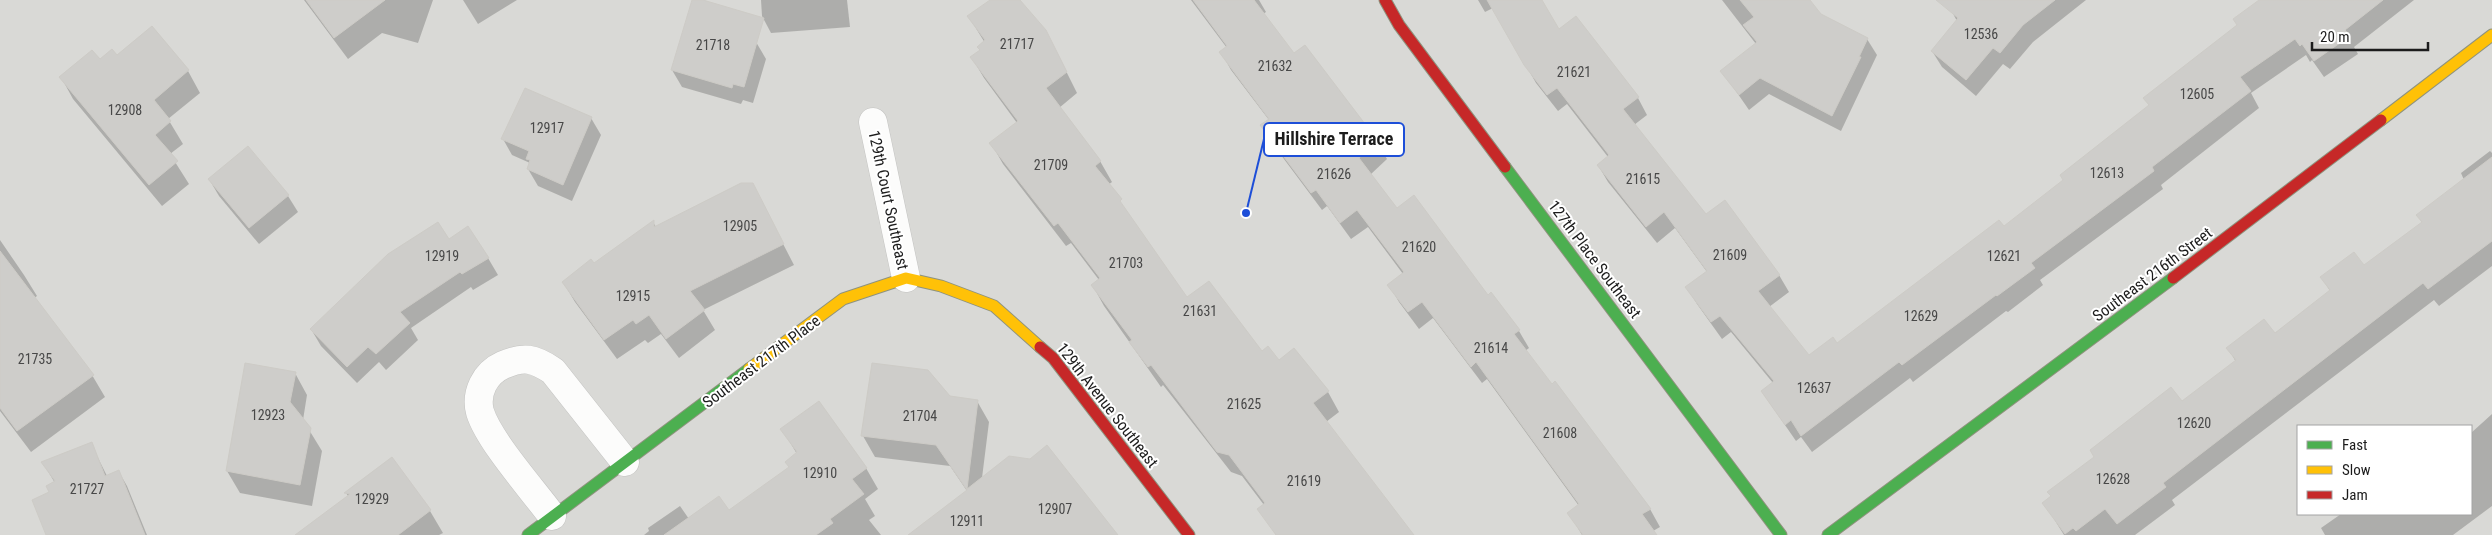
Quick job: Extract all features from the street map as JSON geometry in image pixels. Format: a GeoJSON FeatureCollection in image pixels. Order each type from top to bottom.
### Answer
{"type":"FeatureCollection","features":[{"type":"Feature","properties":{"kind":"street","name":"127th Place Southeast"},"geometry":{"type":"LineString","coordinates":[[1385,0],[1399,25],[1781,535]]}},
{"type":"Feature","properties":{"kind":"street","name":"Southeast 216th Street"},"geometry":{"type":"LineString","coordinates":[[1828,535],[2219,244],[2492,35]]}},
{"type":"Feature","properties":{"kind":"street","name":"129th Court Southeast"},"geometry":{"type":"LineString","coordinates":[[873,122],[906,278]]}},
{"type":"Feature","properties":{"kind":"street","name":"Southeast 217th Place"},"geometry":{"type":"LineString","coordinates":[[528,535],[843,299],[906,278]]}},
{"type":"Feature","properties":{"kind":"street","name":"129th Avenue Southeast"},"geometry":{"type":"LineString","coordinates":[[906,278],[941,286],[994,306],[1053,358],[1189,535]]}},
{"type":"Feature","properties":{"kind":"street"},"geometry":{"type":"LineString","coordinates":[[552,516],[490,434],[480,411],[480,387],[494,369],[518,358],[539,361],[553,370],[625,462]]}},
{"type":"Feature","properties":{"kind":"shaded area"},"geometry":{"type":"Polygon","coordinates":[[[0,0],[2492,0],[2492,535],[0,535],[0,0]]]}},
{"type":"Feature","properties":{"kind":"building"},"geometry":{"type":"Polygon","coordinates":[[[306,0],[385,0],[334,38],[306,0]]]}},
{"type":"Feature","properties":{"kind":"building"},"geometry":{"type":"Polygon","coordinates":[[[692,0],[703,0],[764,18],[744,87],[733,84],[732,88],[671,70],[692,0]]]}},
{"type":"Feature","properties":{"kind":"building"},"geometry":{"type":"Polygon","coordinates":[[[990,0],[1020,0],[1046,30],[1067,72],[1046,88],[1101,161],[1095,166],[1122,199],[1120,201],[1187,297],[1209,281],[1262,351],[1268,346],[1279,360],[1294,348],[1329,391],[1313,403],[1414,535],[1276,535],[1257,509],[1265,503],[1229,455],[1217,452],[1151,365],[1148,367],[1129,342],[1132,340],[1091,285],[1100,278],[1058,223],[1054,226],[989,143],[1018,121],[970,57],[980,50],[977,47],[985,40],[967,16],[990,0]]]}},
{"type":"Feature","properties":{"kind":"building"},"geometry":{"type":"Polygon","coordinates":[[[1193,0],[1254,0],[1294,53],[1305,45],[1378,141],[1359,158],[1397,208],[1414,195],[1488,295],[1491,292],[1520,330],[1514,334],[1552,384],[1555,381],[1651,509],[1642,514],[1657,535],[1583,535],[1567,513],[1579,504],[1476,362],[1471,367],[1422,302],[1408,312],[1387,285],[1404,272],[1357,210],[1340,223],[1316,190],[1311,193],[1260,125],[1269,119],[1219,52],[1227,46],[1193,0]]]}},
{"type":"Feature","properties":{"kind":"building"},"geometry":{"type":"Polygon","coordinates":[[[1487,0],[1542,0],[1559,29],[1576,16],[1639,97],[1623,109],[1706,214],[1725,200],[1780,275],[1758,291],[1809,355],[1833,337],[1837,343],[1999,220],[2004,226],[2063,180],[2060,175],[2149,105],[2143,98],[2237,25],[2233,19],[2259,0],[2383,0],[2345,30],[2350,36],[2314,61],[2302,44],[2300,46],[2295,39],[2240,77],[2251,91],[2152,167],[2154,171],[2031,263],[2035,268],[1902,365],[1899,362],[1801,436],[1791,420],[1785,425],[1761,391],[1774,381],[1720,316],[1711,322],[1685,287],[1707,271],[1664,212],[1646,227],[1597,165],[1609,155],[1557,88],[1547,95],[1524,65],[1487,0]]]}},
{"type":"Feature","properties":{"kind":"building"},"geometry":{"type":"Polygon","coordinates":[[[1740,0],[1810,0],[1821,14],[1868,38],[1859,57],[1861,57],[1832,116],[1760,78],[1739,95],[1720,71],[1757,42],[1743,25],[1754,17],[1740,0]]]}},
{"type":"Feature","properties":{"kind":"building"},"geometry":{"type":"Polygon","coordinates":[[[1936,0],[2055,0],[2023,25],[2000,53],[1993,48],[1966,80],[1931,51],[1958,18],[1936,0]]]}},
{"type":"Feature","properties":{"kind":"building"},"geometry":{"type":"Polygon","coordinates":[[[152,26],[189,70],[154,100],[171,121],[155,135],[178,161],[149,185],[59,77],[92,50],[100,59],[112,49],[117,55],[152,26]]]}},
{"type":"Feature","properties":{"kind":"building"},"geometry":{"type":"Polygon","coordinates":[[[525,88],[592,117],[563,185],[527,169],[530,160],[526,159],[529,151],[501,139],[525,88]]]}},
{"type":"Feature","properties":{"kind":"building"},"geometry":{"type":"Polygon","coordinates":[[[248,146],[289,195],[249,228],[208,179],[248,146]]]}},
{"type":"Feature","properties":{"kind":"building"},"geometry":{"type":"Polygon","coordinates":[[[2492,157],[2492,241],[2428,289],[2423,283],[2163,483],[2166,487],[2117,524],[2105,509],[2076,531],[2073,528],[2065,534],[2042,503],[2051,496],[2047,492],[2094,457],[2090,450],[2171,387],[2182,401],[2236,360],[2226,348],[2264,319],[2275,333],[2330,290],[2320,277],[2354,252],[2364,265],[2422,222],[2416,215],[2492,157]]]}},
{"type":"Feature","properties":{"kind":"building"},"geometry":{"type":"Polygon","coordinates":[[[741,183],[753,183],[784,244],[690,291],[705,310],[666,339],[649,315],[636,324],[633,320],[604,340],[562,282],[591,259],[594,263],[654,220],[654,227],[741,183]]]}},
{"type":"Feature","properties":{"kind":"building"},"geometry":{"type":"Polygon","coordinates":[[[438,222],[449,239],[468,226],[489,258],[462,274],[460,272],[400,312],[410,323],[376,354],[368,347],[347,367],[310,329],[388,254],[438,222]]]}},
{"type":"Feature","properties":{"kind":"building"},"geometry":{"type":"Polygon","coordinates":[[[0,251],[94,375],[17,431],[0,408],[0,251]]]}},
{"type":"Feature","properties":{"kind":"building"},"geometry":{"type":"Polygon","coordinates":[[[245,363],[296,372],[290,402],[311,428],[300,485],[226,471],[245,363]]]}},
{"type":"Feature","properties":{"kind":"building"},"geometry":{"type":"Polygon","coordinates":[[[872,363],[928,370],[950,396],[978,400],[967,489],[1009,456],[1030,459],[1047,445],[1118,535],[908,535],[967,490],[936,445],[861,436],[872,363]]]}},
{"type":"Feature","properties":{"kind":"building"},"geometry":{"type":"Polygon","coordinates":[[[819,401],[867,468],[852,479],[864,494],[830,519],[833,523],[816,535],[664,535],[719,496],[729,510],[789,467],[785,462],[797,452],[780,429],[819,401]]]}},
{"type":"Feature","properties":{"kind":"building"},"geometry":{"type":"Polygon","coordinates":[[[92,442],[105,476],[119,470],[145,535],[46,535],[32,500],[49,492],[46,486],[55,481],[41,462],[92,442]]]}},
{"type":"Feature","properties":{"kind":"building"},"geometry":{"type":"Polygon","coordinates":[[[392,457],[431,510],[398,535],[295,535],[350,494],[344,493],[392,457]]]}},
{"type":"Feature","properties":{"kind":"traffic: fast"},"geometry":{"type":"LineString","coordinates":[[1505,167],[1781,535]]}},
{"type":"Feature","properties":{"kind":"traffic: fast"},"geometry":{"type":"LineString","coordinates":[[1828,535],[2173,278]]}},
{"type":"Feature","properties":{"kind":"traffic: fast"},"geometry":{"type":"LineString","coordinates":[[528,535],[749,369]]}},
{"type":"Feature","properties":{"kind":"traffic: slow"},"geometry":{"type":"LineString","coordinates":[[2381,120],[2492,35]]}},
{"type":"Feature","properties":{"kind":"traffic: slow"},"geometry":{"type":"LineString","coordinates":[[749,369],[843,299],[906,278],[941,286],[994,306],[1040,347]]}},
{"type":"Feature","properties":{"kind":"traffic: jam"},"geometry":{"type":"LineString","coordinates":[[1385,0],[1399,25],[1505,167]]}},
{"type":"Feature","properties":{"kind":"traffic: jam"},"geometry":{"type":"LineString","coordinates":[[2173,278],[2381,120]]}},
{"type":"Feature","properties":{"kind":"traffic: jam"},"geometry":{"type":"LineString","coordinates":[[1040,347],[1053,358],[1189,535]]}},
{"type":"Feature","properties":{"kind":"place","name":"Hillshire Terrace"},"geometry":{"type":"Point","coordinates":[1246,213]}}]}
